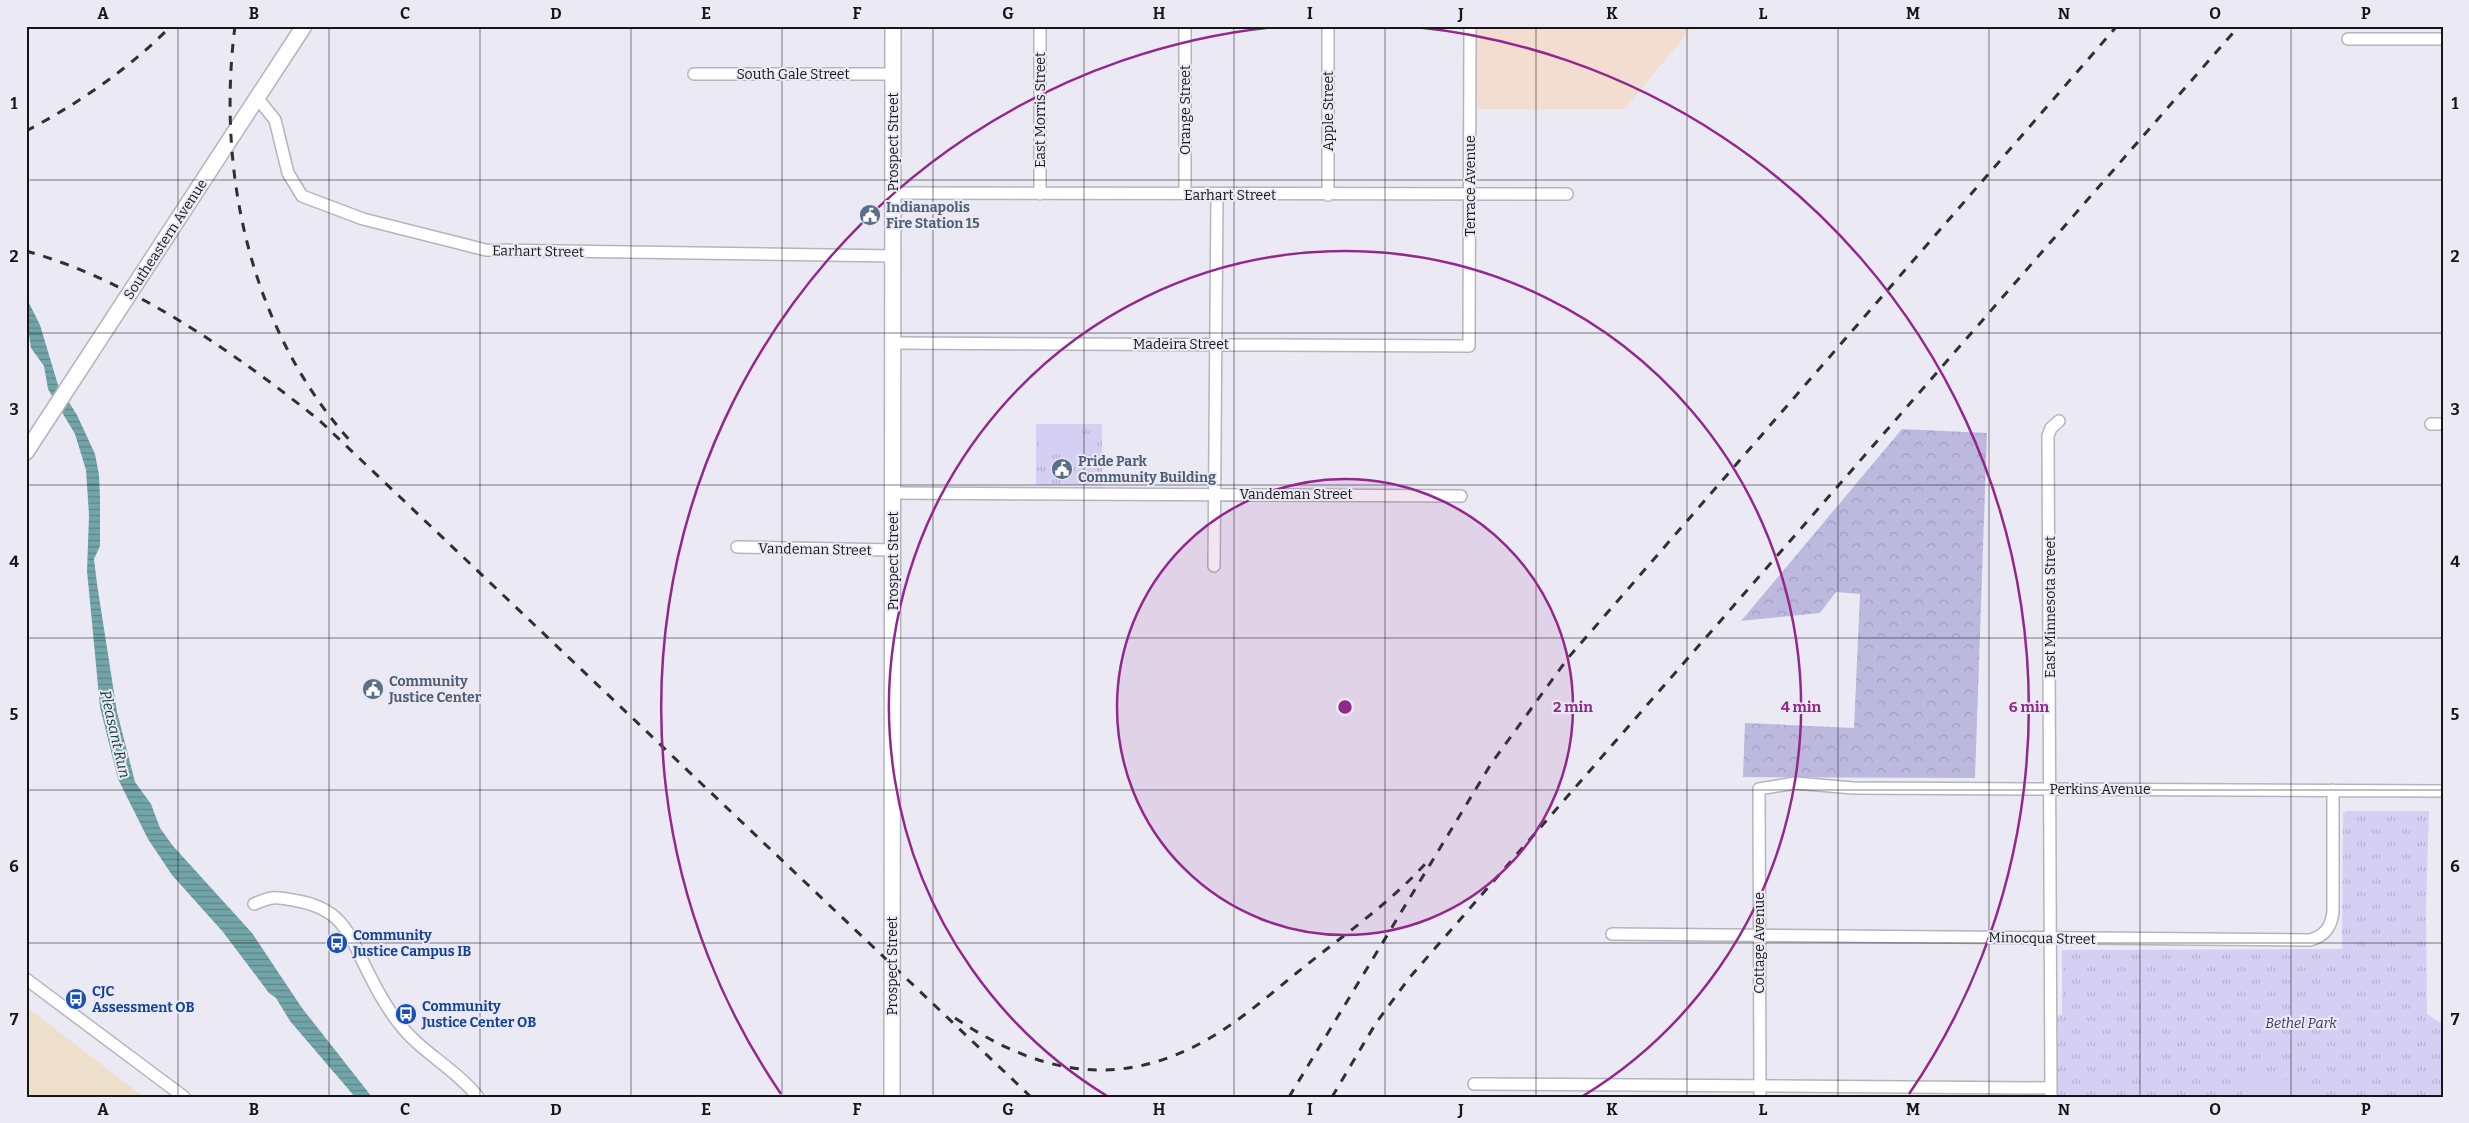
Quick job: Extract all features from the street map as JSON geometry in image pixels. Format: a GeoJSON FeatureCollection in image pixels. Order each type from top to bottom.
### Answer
{"type":"FeatureCollection","features":[{"type":"Feature","properties":{"kind":"main road","name":"Southeastern Avenue"},"geometry":{"type":"LineString","coordinates":[[26,452],[304,26]]}},
{"type":"Feature","properties":{"kind":"main road","name":"Prospect Street"},"geometry":{"type":"LineString","coordinates":[[892,1097],[893,26]]}},
{"type":"Feature","properties":{"kind":"street","name":"East Morris Street"},"geometry":{"type":"LineString","coordinates":[[1040,26],[1040,194]]}},
{"type":"Feature","properties":{"kind":"street","name":"Orange Street"},"geometry":{"type":"LineString","coordinates":[[1185,26],[1185,194]]}},
{"type":"Feature","properties":{"kind":"street","name":"Apple Street"},"geometry":{"type":"LineString","coordinates":[[1328,26],[1328,195]]}},
{"type":"Feature","properties":{"kind":"street","name":"Terrace Avenue"},"geometry":{"type":"LineString","coordinates":[[1470,26],[1470,346]]}},
{"type":"Feature","properties":{"kind":"street"},"geometry":{"type":"LineString","coordinates":[[2348,39],[2443,39]]}},
{"type":"Feature","properties":{"kind":"street","name":"South Gale Street"},"geometry":{"type":"LineString","coordinates":[[694,74],[893,74]]}},
{"type":"Feature","properties":{"kind":"street","name":"Earhart Street"},"geometry":{"type":"LineString","coordinates":[[258,99],[275,120],[288,173],[302,196],[363,219],[440,239],[486,250],[893,256]]}},
{"type":"Feature","properties":{"kind":"street","name":"Earhart Street"},"geometry":{"type":"LineString","coordinates":[[893,193],[1217,195],[1568,194]]}},
{"type":"Feature","properties":{"kind":"street"},"geometry":{"type":"LineString","coordinates":[[1214,566],[1217,195]]}},
{"type":"Feature","properties":{"kind":"street","name":"Madeira Street"},"geometry":{"type":"LineString","coordinates":[[893,343],[1470,346]]}},
{"type":"Feature","properties":{"kind":"street","name":"East Minnesota Street"},"geometry":{"type":"LineString","coordinates":[[2051,1092],[2048,436],[2051,428],[2059,421]]}},
{"type":"Feature","properties":{"kind":"street","name":"Vandeman Street"},"geometry":{"type":"LineString","coordinates":[[892,493],[1460,496]]}},
{"type":"Feature","properties":{"kind":"street","name":"Vandeman Street"},"geometry":{"type":"LineString","coordinates":[[737,548],[893,550]]}},
{"type":"Feature","properties":{"kind":"street","name":"Perkins Avenue"},"geometry":{"type":"LineString","coordinates":[[1759,789],[1795,783],[1853,788],[2443,790]]}},
{"type":"Feature","properties":{"kind":"street","name":"Cottage Avenue"},"geometry":{"type":"LineString","coordinates":[[1759,789],[1760,1097]]}},
{"type":"Feature","properties":{"kind":"street","name":"Minocqua Street"},"geometry":{"type":"LineString","coordinates":[[1612,934],[2306,940],[2318,937],[2328,929],[2334,912],[2333,790]]}},
{"type":"Feature","properties":{"kind":"street"},"geometry":{"type":"LineString","coordinates":[[254,904],[271,896],[310,904],[328,912],[348,930],[370,977],[398,1022],[418,1045],[467,1084],[478,1097]]}},
{"type":"Feature","properties":{"kind":"street"},"geometry":{"type":"LineString","coordinates":[[26,979],[184,1097]]}},
{"type":"Feature","properties":{"kind":"street"},"geometry":{"type":"LineString","coordinates":[[1474,1084],[1760,1085],[2051,1092]]}},
{"type":"Feature","properties":{"kind":"shaded area"},"geometry":{"type":"Polygon","coordinates":[[[1477,26],[1693,26],[1625,109],[1477,109],[1477,26]]]}},
{"type":"Feature","properties":{"kind":"shaded area"},"geometry":{"type":"Polygon","coordinates":[[[26,1008],[33,1012],[144,1097],[26,1097],[26,1008]]]}},
{"type":"Feature","properties":{"kind":"green space"},"geometry":{"type":"Polygon","coordinates":[[[1036,424],[1102,424],[1102,485],[1036,485],[1036,424]]]}},
{"type":"Feature","properties":{"kind":"green space"},"geometry":{"type":"Polygon","coordinates":[[[1040,426],[1075,427],[1075,448],[1039,447],[1040,426]]]}},
{"type":"Feature","properties":{"kind":"green space"},"geometry":{"type":"Polygon","coordinates":[[[1902,429],[1987,433],[1975,778],[1743,777],[1745,723],[1854,728],[1860,594],[1836,592],[1820,613],[1741,621],[1902,429]]]}},
{"type":"Feature","properties":{"kind":"green space","name":"Bethel Park"},"geometry":{"type":"Polygon","coordinates":[[[2347,811],[2429,811],[2426,910],[2427,1014],[2443,1024],[2443,1097],[2057,1097],[2056,1016],[2062,1015],[2062,950],[2342,949],[2343,813],[2347,811]]]}},
{"type":"Feature","properties":{"kind":"green space"},"geometry":{"type":"Polygon","coordinates":[[[2246,1079],[2312,1080],[2312,1097],[2243,1097],[2242,1084],[2246,1079]]]}},
{"type":"Feature","properties":{"kind":"water","name":"Pleasant Run"},"geometry":{"type":"Polygon","coordinates":[[[26,297],[40,325],[58,385],[77,415],[95,454],[99,475],[100,497],[100,546],[94,559],[97,584],[117,712],[135,782],[151,804],[160,828],[173,846],[252,933],[302,1008],[372,1097],[355,1097],[290,1021],[276,998],[269,993],[223,932],[172,875],[148,839],[118,779],[100,707],[87,571],[89,515],[86,470],[75,434],[48,389],[44,366],[31,348],[26,316],[26,297]]]}},
{"type":"Feature","properties":{"kind":"railway"},"geometry":{"type":"LineString","coordinates":[[26,131],[65,109],[121,71],[171,26]]}},
{"type":"Feature","properties":{"kind":"railway"},"geometry":{"type":"LineString","coordinates":[[235,26],[230,82],[231,138],[237,194],[249,248],[266,302],[289,352],[318,400],[353,444]]}},
{"type":"Feature","properties":{"kind":"railway"},"geometry":{"type":"LineString","coordinates":[[1289,1097],[1491,764],[1568,658],[2117,26]]}},
{"type":"Feature","properties":{"kind":"railway"},"geometry":{"type":"LineString","coordinates":[[1332,1097],[1376,1023],[1410,977],[2239,26]]}},
{"type":"Feature","properties":{"kind":"railway"},"geometry":{"type":"LineString","coordinates":[[26,251],[104,280],[180,321],[253,369],[319,420],[1031,1097]]}},
{"type":"Feature","properties":{"kind":"railway"},"geometry":{"type":"LineString","coordinates":[[955,1018],[986,1037],[1017,1052],[1049,1063],[1080,1069],[1111,1070],[1144,1065],[1176,1055],[1210,1038],[1247,1013],[1382,905],[1425,864]]}},
{"type":"Feature","properties":{"kind":"place","name":"Indianapolis Fire Station 15"},"geometry":{"type":"Point","coordinates":[870,215]}},
{"type":"Feature","properties":{"kind":"place","name":"Pride Park Community Building"},"geometry":{"type":"Point","coordinates":[1062,469]}},
{"type":"Feature","properties":{"kind":"place","name":"Community Justice Center"},"geometry":{"type":"Point","coordinates":[373,689]}},
{"type":"Feature","properties":{"kind":"place","name":"Community Justice Campus IB"},"geometry":{"type":"Point","coordinates":[337,943]}},
{"type":"Feature","properties":{"kind":"place","name":"CJC Assessment OB"},"geometry":{"type":"Point","coordinates":[76,999]}},
{"type":"Feature","properties":{"kind":"place","name":"Community Justice Center OB"},"geometry":{"type":"Point","coordinates":[406,1014]}}]}
